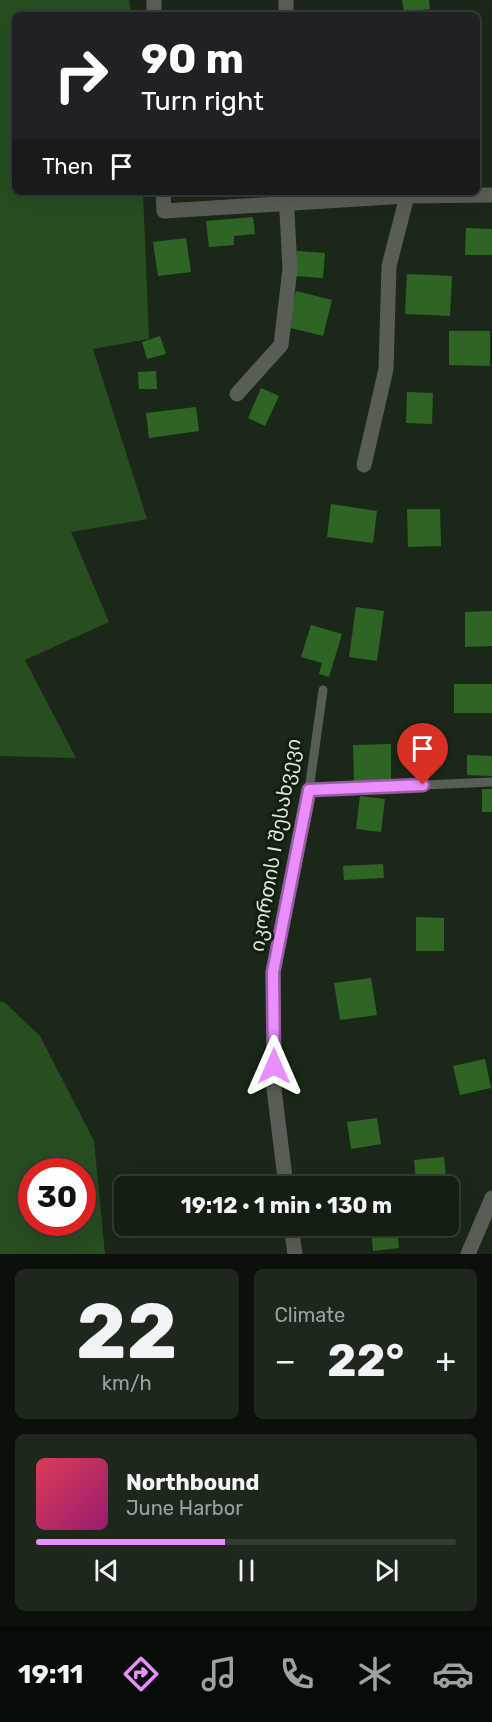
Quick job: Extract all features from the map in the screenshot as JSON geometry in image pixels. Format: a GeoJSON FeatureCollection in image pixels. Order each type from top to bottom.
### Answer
{"type":"FeatureCollection","features":[{"type":"Feature","properties":{"kind":"street"},"geometry":{"type":"LineString","coordinates":[[163,195],[164,211],[286,198],[492,195]]}},
{"type":"Feature","properties":{"kind":"street"},"geometry":{"type":"LineString","coordinates":[[364,465],[386,369],[389,266],[407,196]]}},
{"type":"Feature","properties":{"kind":"street"},"geometry":{"type":"LineString","coordinates":[[237,394],[281,345],[290,270],[286,198]]}},
{"type":"Feature","properties":{"kind":"street","name":"იკორთის I შესახვევი"},"geometry":{"type":"LineString","coordinates":[[285,1176],[274,1089],[273,972],[309,790]]}},
{"type":"Feature","properties":{"kind":"street"},"geometry":{"type":"LineString","coordinates":[[468,1254],[492,1198]]}},
{"type":"Feature","properties":{"kind":"street"},"geometry":{"type":"LineString","coordinates":[[292,1236],[295,1254]]}},
{"type":"Feature","properties":{"kind":"lane","name":"იკორთის I შესახვევი"},"geometry":{"type":"LineString","coordinates":[[309,790],[323,690]]}},
{"type":"Feature","properties":{"kind":"lane"},"geometry":{"type":"LineString","coordinates":[[309,790],[492,782]]}},
{"type":"Feature","properties":{"kind":"green space"},"geometry":{"type":"Polygon","coordinates":[[[0,0],[129,0],[131,12],[12,12],[12,195],[143,195],[149,339],[93,349],[147,519],[71,532],[109,622],[25,660],[76,758],[0,756],[0,0]]]}},
{"type":"Feature","properties":{"kind":"green space"},"geometry":{"type":"Polygon","coordinates":[[[0,1002],[4,1002],[40,1036],[94,1141],[96,1158],[18,1158],[18,1236],[96,1236],[96,1162],[105,1254],[0,1254],[0,1002]]]}},
{"type":"Feature","properties":{"kind":"building"},"geometry":{"type":"Polygon","coordinates":[[[402,0],[429,0],[430,9],[404,12],[402,0]]]}},
{"type":"Feature","properties":{"kind":"building"},"geometry":{"type":"Polygon","coordinates":[[[253,217],[255,234],[234,236],[234,245],[209,247],[206,221],[253,217]]]}},
{"type":"Feature","properties":{"kind":"building"},"geometry":{"type":"Polygon","coordinates":[[[466,228],[492,229],[492,255],[465,255],[466,228]]]}},
{"type":"Feature","properties":{"kind":"building"},"geometry":{"type":"Polygon","coordinates":[[[186,238],[191,272],[158,276],[153,242],[186,238]]]}},
{"type":"Feature","properties":{"kind":"building"},"geometry":{"type":"Polygon","coordinates":[[[297,251],[325,253],[323,278],[295,276],[297,251]]]}},
{"type":"Feature","properties":{"kind":"building"},"geometry":{"type":"Polygon","coordinates":[[[407,274],[452,276],[450,316],[405,314],[407,274]]]}},
{"type":"Feature","properties":{"kind":"building"},"geometry":{"type":"Polygon","coordinates":[[[296,291],[332,300],[323,336],[287,327],[296,291]]]}},
{"type":"Feature","properties":{"kind":"building"},"geometry":{"type":"Polygon","coordinates":[[[449,331],[490,331],[490,366],[449,365],[449,331]]]}},
{"type":"Feature","properties":{"kind":"building"},"geometry":{"type":"Polygon","coordinates":[[[160,336],[166,354],[147,359],[142,342],[160,336]]]}},
{"type":"Feature","properties":{"kind":"building"},"geometry":{"type":"Polygon","coordinates":[[[156,371],[157,389],[139,389],[138,372],[156,371]]]}},
{"type":"Feature","properties":{"kind":"building"},"geometry":{"type":"Polygon","coordinates":[[[261,388],[279,396],[265,426],[248,418],[261,388]]]}},
{"type":"Feature","properties":{"kind":"building"},"geometry":{"type":"Polygon","coordinates":[[[407,392],[433,393],[432,424],[406,423],[407,392]]]}},
{"type":"Feature","properties":{"kind":"building"},"geometry":{"type":"Polygon","coordinates":[[[196,407],[199,431],[149,438],[146,413],[196,407]]]}},
{"type":"Feature","properties":{"kind":"building"},"geometry":{"type":"Polygon","coordinates":[[[331,504],[377,511],[373,543],[327,537],[331,504]]]}},
{"type":"Feature","properties":{"kind":"building"},"geometry":{"type":"Polygon","coordinates":[[[407,509],[440,509],[441,546],[408,547],[407,509]]]}},
{"type":"Feature","properties":{"kind":"building"},"geometry":{"type":"Polygon","coordinates":[[[356,607],[384,611],[377,661],[349,657],[356,607]]]}},
{"type":"Feature","properties":{"kind":"building"},"geometry":{"type":"Polygon","coordinates":[[[492,611],[492,646],[465,647],[465,612],[492,611]]]}},
{"type":"Feature","properties":{"kind":"building"},"geometry":{"type":"Polygon","coordinates":[[[311,625],[342,634],[329,677],[319,674],[322,663],[301,657],[311,625]]]}},
{"type":"Feature","properties":{"kind":"building"},"geometry":{"type":"Polygon","coordinates":[[[454,684],[492,684],[492,713],[454,713],[454,684]]]}},
{"type":"Feature","properties":{"kind":"building"},"geometry":{"type":"Polygon","coordinates":[[[391,744],[391,782],[354,782],[353,745],[391,744]]]}},
{"type":"Feature","properties":{"kind":"building"},"geometry":{"type":"Polygon","coordinates":[[[467,755],[492,756],[492,776],[467,775],[467,755]]]}},
{"type":"Feature","properties":{"kind":"building"},"geometry":{"type":"Polygon","coordinates":[[[482,789],[492,789],[492,812],[482,812],[482,789]]]}},
{"type":"Feature","properties":{"kind":"building"},"geometry":{"type":"Polygon","coordinates":[[[360,796],[385,799],[381,832],[356,829],[360,796]]]}},
{"type":"Feature","properties":{"kind":"building"},"geometry":{"type":"Polygon","coordinates":[[[383,864],[384,878],[344,880],[343,866],[383,864]]]}},
{"type":"Feature","properties":{"kind":"building"},"geometry":{"type":"Polygon","coordinates":[[[416,917],[444,918],[444,951],[416,951],[416,917]]]}},
{"type":"Feature","properties":{"kind":"building"},"geometry":{"type":"Polygon","coordinates":[[[371,978],[377,1015],[340,1020],[334,983],[371,978]]]}},
{"type":"Feature","properties":{"kind":"building"},"geometry":{"type":"Polygon","coordinates":[[[485,1059],[491,1088],[460,1095],[453,1066],[485,1059]]]}},
{"type":"Feature","properties":{"kind":"building"},"geometry":{"type":"Polygon","coordinates":[[[377,1118],[381,1144],[351,1149],[347,1122],[377,1118]]]}},
{"type":"Feature","properties":{"kind":"building"},"geometry":{"type":"Polygon","coordinates":[[[444,1157],[446,1176],[416,1176],[414,1160],[444,1157]]]}},
{"type":"Feature","properties":{"kind":"building"},"geometry":{"type":"Polygon","coordinates":[[[372,1236],[398,1236],[399,1248],[373,1251],[372,1236]]]}},
{"type":"Feature","properties":{"kind":"route"},"geometry":{"type":"LineString","coordinates":[[274,1066],[273,972],[309,790],[423,785]]}}]}
